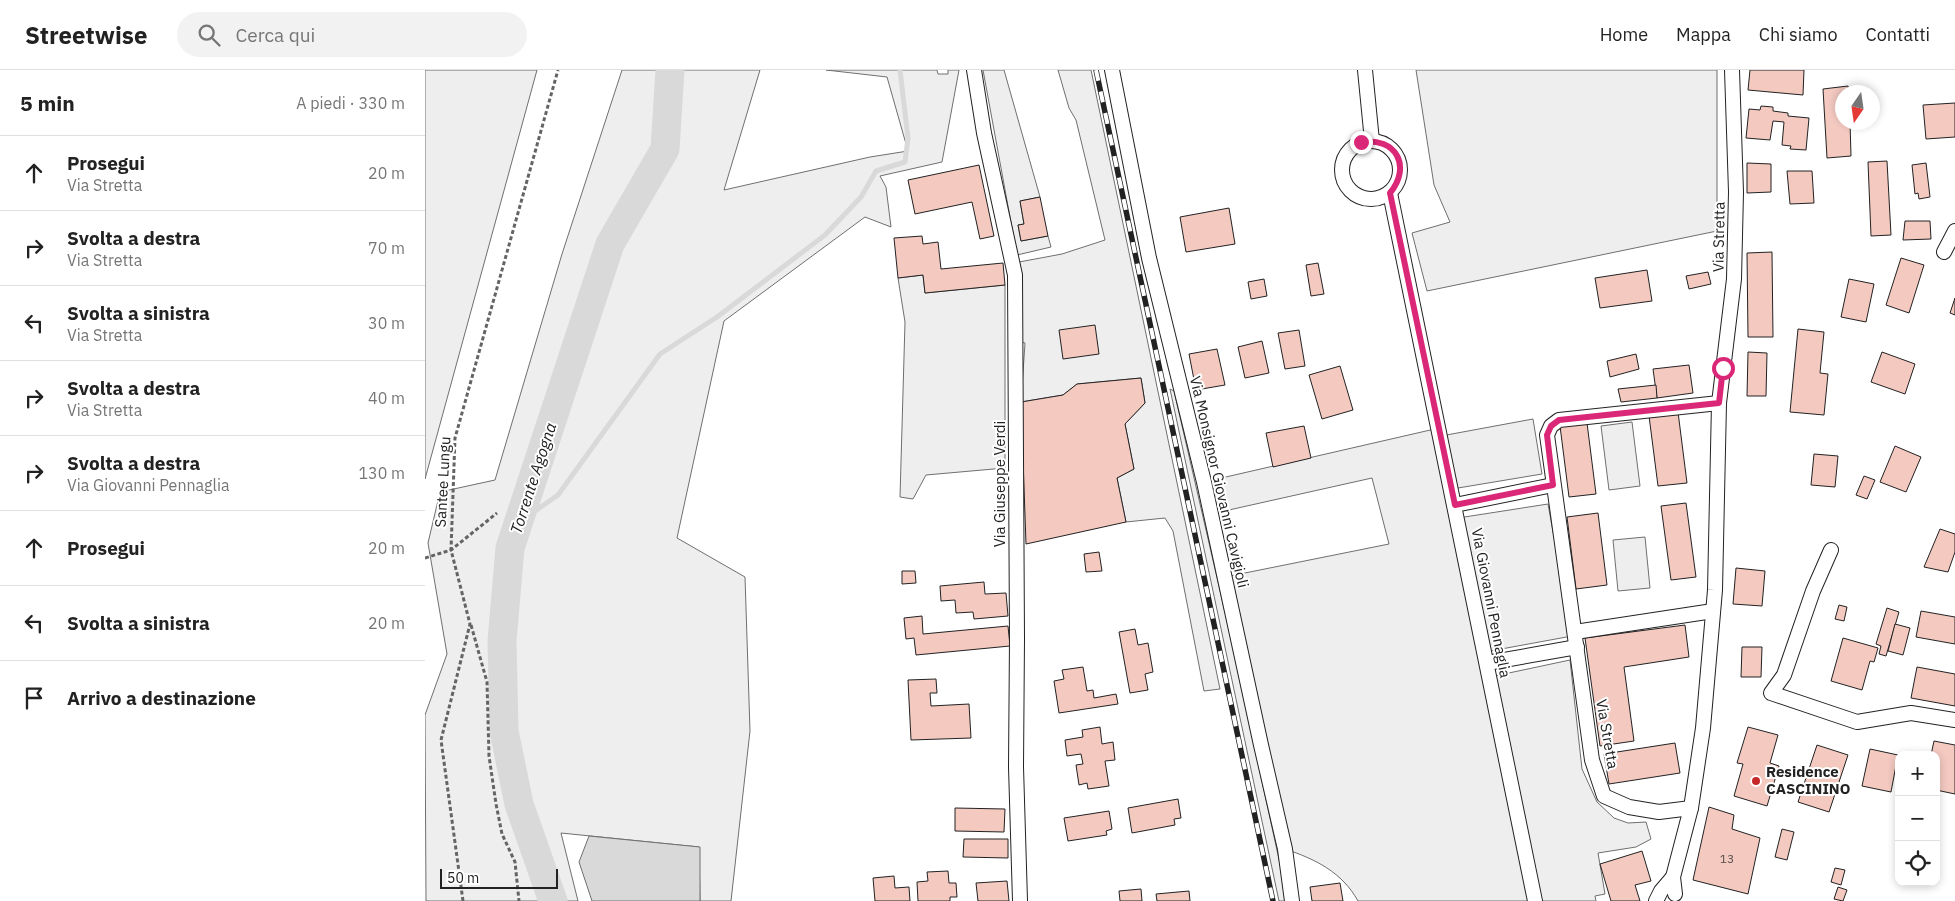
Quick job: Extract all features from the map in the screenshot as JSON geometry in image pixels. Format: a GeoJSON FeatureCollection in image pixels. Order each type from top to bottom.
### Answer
{"type":"FeatureCollection","features":[{"type":"Feature","properties":{"kind":"street","name":"Via Giuseppe Verdi"},"geometry":{"type":"LineString","coordinates":[[974,70],[984,133],[1015,275],[1016,767],[1020,901]]}},
{"type":"Feature","properties":{"kind":"street","name":"Via Monsignor Giovanni Cavigioli"},"geometry":{"type":"LineString","coordinates":[[1112,70],[1149,258],[1206,490],[1285,849],[1293,901]]}},
{"type":"Feature","properties":{"kind":"street"},"geometry":{"type":"LineString","coordinates":[[1365,70],[1372,141]]}},
{"type":"Feature","properties":{"kind":"street","name":"Via Stretta"},"geometry":{"type":"LineString","coordinates":[[1675,894],[1673,877],[1691,808],[1703,728],[1713,611],[1719,403],[1735,279],[1736,192],[1732,70]]}},
{"type":"Feature","properties":{"kind":"street"},"geometry":{"type":"LineString","coordinates":[[1372,141],[1384,143],[1393,150],[1400,161],[1401,173],[1398,184],[1390,193],[1380,198],[1369,200],[1358,197],[1349,189],[1343,180],[1342,168],[1351,148],[1361,142],[1372,141]]}},
{"type":"Feature","properties":{"kind":"street","name":"Via Giovanni Pennaglia"},"geometry":{"type":"LineString","coordinates":[[1390,193],[1535,901]]}},
{"type":"Feature","properties":{"kind":"street"},"geometry":{"type":"LineString","coordinates":[[1944,252],[1955,231]]}},
{"type":"Feature","properties":{"kind":"street","name":"Via Stretta"},"geometry":{"type":"LineString","coordinates":[[1691,808],[1659,812],[1629,807],[1604,796],[1592,760],[1547,435],[1551,426],[1559,420],[1719,403]]}},
{"type":"Feature","properties":{"kind":"street"},"geometry":{"type":"LineString","coordinates":[[1455,505],[1553,485]]}},
{"type":"Feature","properties":{"kind":"street"},"geometry":{"type":"LineString","coordinates":[[1831,550],[1813,591],[1784,675],[1771,692],[1857,722],[1911,713],[1955,720]]}},
{"type":"Feature","properties":{"kind":"street"},"geometry":{"type":"LineString","coordinates":[[1575,632],[1713,611]]}},
{"type":"Feature","properties":{"kind":"street"},"geometry":{"type":"LineString","coordinates":[[1487,663],[1577,647]]}},
{"type":"Feature","properties":{"kind":"street"},"geometry":{"type":"LineString","coordinates":[[1656,901],[1661,891],[1673,877]]}},
{"type":"Feature","properties":{"kind":"path","name":"Santee Lungu"},"geometry":{"type":"LineString","coordinates":[[463,901],[441,740],[470,624],[451,550],[455,438],[558,70]]}},
{"type":"Feature","properties":{"kind":"path"},"geometry":{"type":"LineString","coordinates":[[425,558],[451,550],[497,513]]}},
{"type":"Feature","properties":{"kind":"path"},"geometry":{"type":"LineString","coordinates":[[470,624],[487,682],[489,756],[496,804],[502,834],[515,862],[519,901]]}},
{"type":"Feature","properties":{"kind":"shaded area"},"geometry":{"type":"Polygon","coordinates":[[[425,70],[537,70],[425,479],[425,70]]]}},
{"type":"Feature","properties":{"kind":"shaded area"},"geometry":{"type":"Polygon","coordinates":[[[622,70],[760,70],[724,190],[870,157],[908,151],[887,77],[826,70],[937,70],[938,74],[948,74],[948,70],[959,70],[942,162],[880,176],[886,187],[891,227],[865,217],[724,321],[677,538],[745,577],[750,731],[731,901],[700,901],[699,847],[561,833],[578,901],[426,901],[425,715],[447,654],[428,543],[440,492],[495,480],[562,254],[622,70]]]}},
{"type":"Feature","properties":{"kind":"shaded area"},"geometry":{"type":"Polygon","coordinates":[[[983,70],[1004,70],[1040,197],[1020,201],[1024,224],[1018,225],[1021,241],[1048,236],[1051,247],[1017,255],[983,70]]]}},
{"type":"Feature","properties":{"kind":"shaded area"},"geometry":{"type":"Polygon","coordinates":[[[1058,70],[1091,70],[1220,689],[1204,691],[1173,531],[1165,518],[1126,522],[1117,478],[1134,469],[1125,424],[1145,403],[1141,378],[1077,384],[1063,395],[1021,402],[1025,343],[1021,342],[1019,262],[1062,254],[1105,240],[1076,120],[1069,108],[1058,70]]]}},
{"type":"Feature","properties":{"kind":"shaded area"},"geometry":{"type":"Polygon","coordinates":[[[1416,70],[1717,70],[1717,231],[1427,291],[1412,233],[1450,222],[1434,185],[1416,70]]]}},
{"type":"Feature","properties":{"kind":"shaded area"},"geometry":{"type":"Polygon","coordinates":[[[923,275],[925,293],[1005,285],[1005,468],[926,475],[913,499],[900,497],[905,322],[898,278],[923,275]]]}},
{"type":"Feature","properties":{"kind":"shaded area"},"geometry":{"type":"Polygon","coordinates":[[[1170,389],[1174,391],[1230,634],[1288,901],[1279,901],[1170,389]]]}},
{"type":"Feature","properties":{"kind":"shaded area"},"geometry":{"type":"Polygon","coordinates":[[[1533,419],[1542,474],[1452,489],[1458,518],[1548,504],[1572,636],[1485,652],[1490,677],[1570,660],[1582,769],[1597,802],[1614,818],[1628,823],[1646,822],[1651,839],[1636,847],[1598,853],[1605,894],[1595,896],[1596,901],[1358,901],[1336,874],[1307,857],[1285,849],[1225,577],[1389,544],[1372,478],[1211,514],[1204,482],[1439,428],[1441,436],[1533,419]]]}},
{"type":"Feature","properties":{"kind":"shaded area"},"geometry":{"type":"Polygon","coordinates":[[[1632,422],[1640,486],[1609,490],[1601,426],[1632,422]]]}},
{"type":"Feature","properties":{"kind":"shaded area"},"geometry":{"type":"Polygon","coordinates":[[[1645,537],[1650,588],[1618,591],[1613,540],[1645,537]]]}},
{"type":"Feature","properties":{"kind":"shaded area"},"geometry":{"type":"Polygon","coordinates":[[[589,836],[700,847],[700,901],[592,901],[579,862],[589,836]]]}},
{"type":"Feature","properties":{"kind":"building"},"geometry":{"type":"Polygon","coordinates":[[[1750,70],[1804,70],[1803,95],[1748,90],[1750,70]]]}},
{"type":"Feature","properties":{"kind":"building"},"geometry":{"type":"Polygon","coordinates":[[[1835,88],[1835,130],[1850,130],[1851,156],[1827,158],[1823,89],[1835,88]]]}},
{"type":"Feature","properties":{"kind":"building"},"geometry":{"type":"Polygon","coordinates":[[[1955,103],[1955,137],[1926,139],[1923,105],[1955,103]]]}},
{"type":"Feature","properties":{"kind":"building"},"geometry":{"type":"Polygon","coordinates":[[[1761,106],[1773,107],[1773,111],[1788,113],[1788,116],[1809,118],[1806,150],[1790,149],[1791,146],[1782,145],[1784,122],[1773,121],[1770,140],[1746,138],[1749,109],[1760,110],[1761,106]]]}},
{"type":"Feature","properties":{"kind":"building"},"geometry":{"type":"Polygon","coordinates":[[[1887,161],[1891,235],[1871,236],[1868,162],[1887,161]]]}},
{"type":"Feature","properties":{"kind":"building"},"geometry":{"type":"Polygon","coordinates":[[[1747,163],[1771,164],[1771,192],[1747,193],[1747,163]]]}},
{"type":"Feature","properties":{"kind":"building"},"geometry":{"type":"Polygon","coordinates":[[[1926,163],[1930,197],[1919,199],[1918,193],[1915,194],[1912,165],[1926,163]]]}},
{"type":"Feature","properties":{"kind":"building"},"geometry":{"type":"Polygon","coordinates":[[[979,165],[994,236],[980,239],[972,202],[915,214],[908,180],[979,165]]]}},
{"type":"Feature","properties":{"kind":"building"},"geometry":{"type":"Polygon","coordinates":[[[1787,171],[1812,171],[1814,203],[1790,204],[1787,171]]]}},
{"type":"Feature","properties":{"kind":"building"},"geometry":{"type":"Polygon","coordinates":[[[1040,197],[1048,236],[1021,241],[1018,225],[1024,224],[1020,201],[1040,197]]]}},
{"type":"Feature","properties":{"kind":"building"},"geometry":{"type":"Polygon","coordinates":[[[1229,208],[1235,244],[1186,252],[1180,217],[1229,208]]]}},
{"type":"Feature","properties":{"kind":"building"},"geometry":{"type":"Polygon","coordinates":[[[1905,221],[1930,221],[1931,239],[1903,240],[1905,221]]]}},
{"type":"Feature","properties":{"kind":"building"},"geometry":{"type":"Polygon","coordinates":[[[922,236],[923,244],[938,242],[941,269],[1003,263],[1005,285],[925,293],[923,275],[898,278],[894,238],[922,236]]]}},
{"type":"Feature","properties":{"kind":"building"},"geometry":{"type":"Polygon","coordinates":[[[1772,252],[1773,337],[1748,337],[1747,253],[1772,252]]]}},
{"type":"Feature","properties":{"kind":"building"},"geometry":{"type":"Polygon","coordinates":[[[1901,258],[1924,265],[1909,313],[1886,305],[1901,258]]]}},
{"type":"Feature","properties":{"kind":"building"},"geometry":{"type":"Polygon","coordinates":[[[1318,263],[1324,294],[1311,296],[1306,265],[1318,263]]]}},
{"type":"Feature","properties":{"kind":"building"},"geometry":{"type":"Polygon","coordinates":[[[1647,270],[1652,301],[1600,308],[1595,278],[1647,270]]]}},
{"type":"Feature","properties":{"kind":"building"},"geometry":{"type":"Polygon","coordinates":[[[1708,272],[1711,284],[1689,289],[1686,276],[1708,272]]]}},
{"type":"Feature","properties":{"kind":"building"},"geometry":{"type":"Polygon","coordinates":[[[1264,279],[1267,296],[1251,299],[1248,282],[1264,279]]]}},
{"type":"Feature","properties":{"kind":"building"},"geometry":{"type":"Polygon","coordinates":[[[1849,279],[1874,284],[1866,322],[1841,317],[1849,279]]]}},
{"type":"Feature","properties":{"kind":"building"},"geometry":{"type":"Polygon","coordinates":[[[1955,298],[1955,315],[1950,313],[1955,298]]]}},
{"type":"Feature","properties":{"kind":"building"},"geometry":{"type":"Polygon","coordinates":[[[1095,325],[1099,354],[1063,359],[1059,330],[1095,325]]]}},
{"type":"Feature","properties":{"kind":"building"},"geometry":{"type":"Polygon","coordinates":[[[1798,329],[1824,332],[1820,373],[1828,374],[1824,415],[1790,412],[1798,329]]]}},
{"type":"Feature","properties":{"kind":"building"},"geometry":{"type":"Polygon","coordinates":[[[1299,330],[1305,366],[1285,369],[1278,333],[1299,330]]]}},
{"type":"Feature","properties":{"kind":"building"},"geometry":{"type":"Polygon","coordinates":[[[1262,341],[1269,373],[1245,378],[1238,347],[1262,341]]]}},
{"type":"Feature","properties":{"kind":"building"},"geometry":{"type":"Polygon","coordinates":[[[1217,349],[1225,385],[1196,390],[1189,354],[1217,349]]]}},
{"type":"Feature","properties":{"kind":"building"},"geometry":{"type":"Polygon","coordinates":[[[1748,352],[1767,353],[1766,396],[1747,396],[1748,352]]]}},
{"type":"Feature","properties":{"kind":"building"},"geometry":{"type":"Polygon","coordinates":[[[1882,352],[1915,364],[1905,394],[1871,382],[1882,352]]]}},
{"type":"Feature","properties":{"kind":"building"},"geometry":{"type":"Polygon","coordinates":[[[1636,354],[1639,369],[1610,377],[1607,361],[1636,354]]]}},
{"type":"Feature","properties":{"kind":"building"},"geometry":{"type":"Polygon","coordinates":[[[1689,365],[1693,393],[1657,398],[1653,369],[1689,365]]]}},
{"type":"Feature","properties":{"kind":"building"},"geometry":{"type":"Polygon","coordinates":[[[1340,366],[1353,410],[1322,419],[1309,375],[1340,366]]]}},
{"type":"Feature","properties":{"kind":"building"},"geometry":{"type":"Polygon","coordinates":[[[1141,378],[1145,403],[1125,424],[1134,469],[1117,478],[1126,522],[1026,544],[1021,402],[1063,395],[1077,384],[1141,378]]]}},
{"type":"Feature","properties":{"kind":"building"},"geometry":{"type":"Polygon","coordinates":[[[1656,385],[1657,398],[1621,402],[1618,389],[1656,385]]]}},
{"type":"Feature","properties":{"kind":"building"},"geometry":{"type":"Polygon","coordinates":[[[1678,412],[1687,483],[1658,486],[1649,416],[1678,412]]]}},
{"type":"Feature","properties":{"kind":"building"},"geometry":{"type":"Polygon","coordinates":[[[1587,423],[1596,494],[1569,497],[1560,426],[1587,423]]]}},
{"type":"Feature","properties":{"kind":"building"},"geometry":{"type":"Polygon","coordinates":[[[1304,426],[1311,458],[1273,467],[1266,433],[1304,426]]]}},
{"type":"Feature","properties":{"kind":"building"},"geometry":{"type":"Polygon","coordinates":[[[1895,446],[1921,457],[1906,492],[1880,482],[1895,446]]]}},
{"type":"Feature","properties":{"kind":"building"},"geometry":{"type":"Polygon","coordinates":[[[1814,454],[1838,456],[1835,487],[1811,485],[1814,454]]]}},
{"type":"Feature","properties":{"kind":"building"},"geometry":{"type":"Polygon","coordinates":[[[1864,476],[1875,480],[1867,499],[1856,495],[1864,476]]]}},
{"type":"Feature","properties":{"kind":"building"},"geometry":{"type":"Polygon","coordinates":[[[1686,503],[1696,577],[1671,580],[1661,506],[1686,503]]]}},
{"type":"Feature","properties":{"kind":"building"},"geometry":{"type":"Polygon","coordinates":[[[1598,513],[1607,585],[1576,589],[1567,517],[1598,513]]]}},
{"type":"Feature","properties":{"kind":"building"},"geometry":{"type":"Polygon","coordinates":[[[1940,529],[1955,534],[1955,552],[1948,572],[1924,567],[1940,529]]]}},
{"type":"Feature","properties":{"kind":"building"},"geometry":{"type":"Polygon","coordinates":[[[1099,552],[1102,571],[1086,572],[1084,554],[1099,552]]]}},
{"type":"Feature","properties":{"kind":"building"},"geometry":{"type":"Polygon","coordinates":[[[1736,568],[1765,571],[1762,606],[1733,604],[1736,568]]]}},
{"type":"Feature","properties":{"kind":"building"},"geometry":{"type":"Polygon","coordinates":[[[902,571],[915,571],[916,583],[902,584],[902,571]]]}},
{"type":"Feature","properties":{"kind":"building"},"geometry":{"type":"Polygon","coordinates":[[[984,582],[985,594],[1006,593],[1008,616],[974,619],[973,612],[956,613],[955,600],[941,601],[940,586],[984,582]]]}},
{"type":"Feature","properties":{"kind":"building"},"geometry":{"type":"Polygon","coordinates":[[[1839,605],[1847,607],[1844,621],[1835,619],[1839,605]]]}},
{"type":"Feature","properties":{"kind":"building"},"geometry":{"type":"Polygon","coordinates":[[[1887,608],[1899,612],[1886,656],[1879,654],[1881,646],[1876,644],[1887,608]]]}},
{"type":"Feature","properties":{"kind":"building"},"geometry":{"type":"Polygon","coordinates":[[[1921,611],[1955,617],[1955,644],[1916,637],[1921,611]]]}},
{"type":"Feature","properties":{"kind":"building"},"geometry":{"type":"Polygon","coordinates":[[[922,616],[923,634],[1008,626],[1010,646],[916,655],[914,638],[906,639],[904,618],[922,616]]]}},
{"type":"Feature","properties":{"kind":"building"},"geometry":{"type":"Polygon","coordinates":[[[1895,624],[1910,628],[1903,655],[1888,651],[1895,624]]]}},
{"type":"Feature","properties":{"kind":"building"},"geometry":{"type":"Polygon","coordinates":[[[1685,625],[1689,657],[1624,667],[1634,741],[1600,746],[1585,638],[1685,625]]]}},
{"type":"Feature","properties":{"kind":"building"},"geometry":{"type":"Polygon","coordinates":[[[1135,629],[1138,645],[1148,643],[1153,672],[1145,674],[1148,690],[1130,693],[1119,632],[1135,629]]]}},
{"type":"Feature","properties":{"kind":"building"},"geometry":{"type":"Polygon","coordinates":[[[1843,638],[1878,648],[1874,662],[1870,661],[1862,690],[1831,681],[1843,638]]]}},
{"type":"Feature","properties":{"kind":"building"},"geometry":{"type":"Polygon","coordinates":[[[1742,647],[1762,647],[1761,677],[1741,677],[1742,647]]]}},
{"type":"Feature","properties":{"kind":"building"},"geometry":{"type":"Polygon","coordinates":[[[1083,667],[1087,691],[1093,690],[1094,698],[1116,694],[1118,704],[1059,713],[1054,681],[1064,679],[1062,670],[1083,667]]]}},
{"type":"Feature","properties":{"kind":"building"},"geometry":{"type":"Polygon","coordinates":[[[1917,667],[1955,674],[1955,706],[1911,698],[1917,667]]]}},
{"type":"Feature","properties":{"kind":"building"},"geometry":{"type":"Polygon","coordinates":[[[936,679],[937,693],[930,693],[931,706],[969,704],[971,738],[911,740],[908,680],[936,679]]]}},
{"type":"Feature","properties":{"kind":"building"},"geometry":{"type":"Polygon","coordinates":[[[1100,727],[1102,744],[1113,742],[1115,760],[1105,761],[1109,786],[1088,789],[1087,783],[1079,785],[1076,765],[1083,764],[1081,754],[1067,756],[1065,740],[1083,737],[1082,730],[1100,727]]]}},
{"type":"Feature","properties":{"kind":"building","name":"Residence CASCININO"},"geometry":{"type":"Polygon","coordinates":[[[1748,727],[1778,735],[1770,763],[1779,766],[1767,806],[1734,796],[1743,764],[1737,763],[1748,727]]]}},
{"type":"Feature","properties":{"kind":"building"},"geometry":{"type":"Polygon","coordinates":[[[1934,741],[1955,745],[1955,794],[1940,791],[1940,751],[1932,751],[1934,741]]]}},
{"type":"Feature","properties":{"kind":"building"},"geometry":{"type":"Polygon","coordinates":[[[1675,743],[1680,773],[1609,784],[1604,754],[1675,743]]]}},
{"type":"Feature","properties":{"kind":"building"},"geometry":{"type":"Polygon","coordinates":[[[1817,745],[1848,755],[1829,812],[1798,802],[1817,745]]]}},
{"type":"Feature","properties":{"kind":"building"},"geometry":{"type":"Polygon","coordinates":[[[1870,749],[1895,754],[1895,771],[1891,792],[1862,786],[1870,749]]]}},
{"type":"Feature","properties":{"kind":"building"},"geometry":{"type":"Polygon","coordinates":[[[1178,799],[1181,818],[1174,819],[1175,825],[1132,833],[1128,808],[1178,799]]]}},
{"type":"Feature","properties":{"kind":"building"},"geometry":{"type":"Polygon","coordinates":[[[1709,807],[1734,815],[1732,829],[1760,838],[1748,894],[1693,880],[1709,807]]]}},
{"type":"Feature","properties":{"kind":"building"},"geometry":{"type":"Polygon","coordinates":[[[955,808],[1005,809],[1004,832],[955,831],[955,808]]]}},
{"type":"Feature","properties":{"kind":"building"},"geometry":{"type":"Polygon","coordinates":[[[1109,811],[1112,829],[1106,831],[1107,835],[1068,841],[1064,818],[1109,811]]]}},
{"type":"Feature","properties":{"kind":"building"},"geometry":{"type":"Polygon","coordinates":[[[1782,829],[1794,832],[1787,860],[1775,857],[1782,829]]]}},
{"type":"Feature","properties":{"kind":"building"},"geometry":{"type":"Polygon","coordinates":[[[964,839],[1008,839],[1008,858],[963,857],[964,839]]]}},
{"type":"Feature","properties":{"kind":"building"},"geometry":{"type":"Polygon","coordinates":[[[1642,851],[1651,881],[1635,885],[1640,901],[1611,901],[1600,864],[1642,851]]]}},
{"type":"Feature","properties":{"kind":"building"},"geometry":{"type":"Polygon","coordinates":[[[1835,868],[1845,870],[1841,885],[1831,882],[1835,868]]]}},
{"type":"Feature","properties":{"kind":"building"},"geometry":{"type":"Polygon","coordinates":[[[948,871],[949,883],[956,883],[957,897],[950,897],[950,901],[918,901],[917,882],[928,881],[927,872],[948,871]]]}},
{"type":"Feature","properties":{"kind":"building"},"geometry":{"type":"Polygon","coordinates":[[[894,876],[895,888],[909,887],[910,901],[875,901],[873,878],[894,876]]]}},
{"type":"Feature","properties":{"kind":"building"},"geometry":{"type":"Polygon","coordinates":[[[1007,881],[1009,901],[978,901],[976,883],[1007,881]]]}},
{"type":"Feature","properties":{"kind":"building"},"geometry":{"type":"Polygon","coordinates":[[[1340,883],[1343,901],[1312,901],[1310,887],[1340,883]]]}},
{"type":"Feature","properties":{"kind":"building"},"geometry":{"type":"Polygon","coordinates":[[[1838,887],[1847,890],[1843,901],[1834,899],[1838,887]]]}},
{"type":"Feature","properties":{"kind":"building"},"geometry":{"type":"Polygon","coordinates":[[[1141,889],[1142,901],[1120,901],[1119,891],[1141,889]]]}},
{"type":"Feature","properties":{"kind":"building"},"geometry":{"type":"Polygon","coordinates":[[[1189,891],[1190,901],[1157,901],[1156,894],[1189,891]]]}},
{"type":"Feature","properties":{"kind":"waterway","name":"Torrente Agogna"},"geometry":{"type":"LineString","coordinates":[[553,901],[519,804],[504,731],[502,641],[510,548],[610,244],[665,149],[670,70]]}},
{"type":"Feature","properties":{"kind":"waterway"},"geometry":{"type":"LineString","coordinates":[[518,523],[558,495],[660,354],[717,317],[825,235],[861,197],[876,171],[905,162],[908,138],[900,70]]}},
{"type":"Feature","properties":{"kind":"railway"},"geometry":{"type":"LineString","coordinates":[[1096,70],[1273,901]]}},
{"type":"Feature","properties":{"kind":"place","name":"Residence CASCININO"},"geometry":{"type":"Point","coordinates":[1756,781]}},
{"type":"Feature","properties":{"kind":"route"},"geometry":{"type":"LineString","coordinates":[[1361,142],[1384,143],[1393,150],[1400,161],[1401,173],[1398,184],[1390,193],[1455,505],[1553,485],[1547,435],[1551,426],[1559,420],[1719,403],[1723,368]]}}]}
